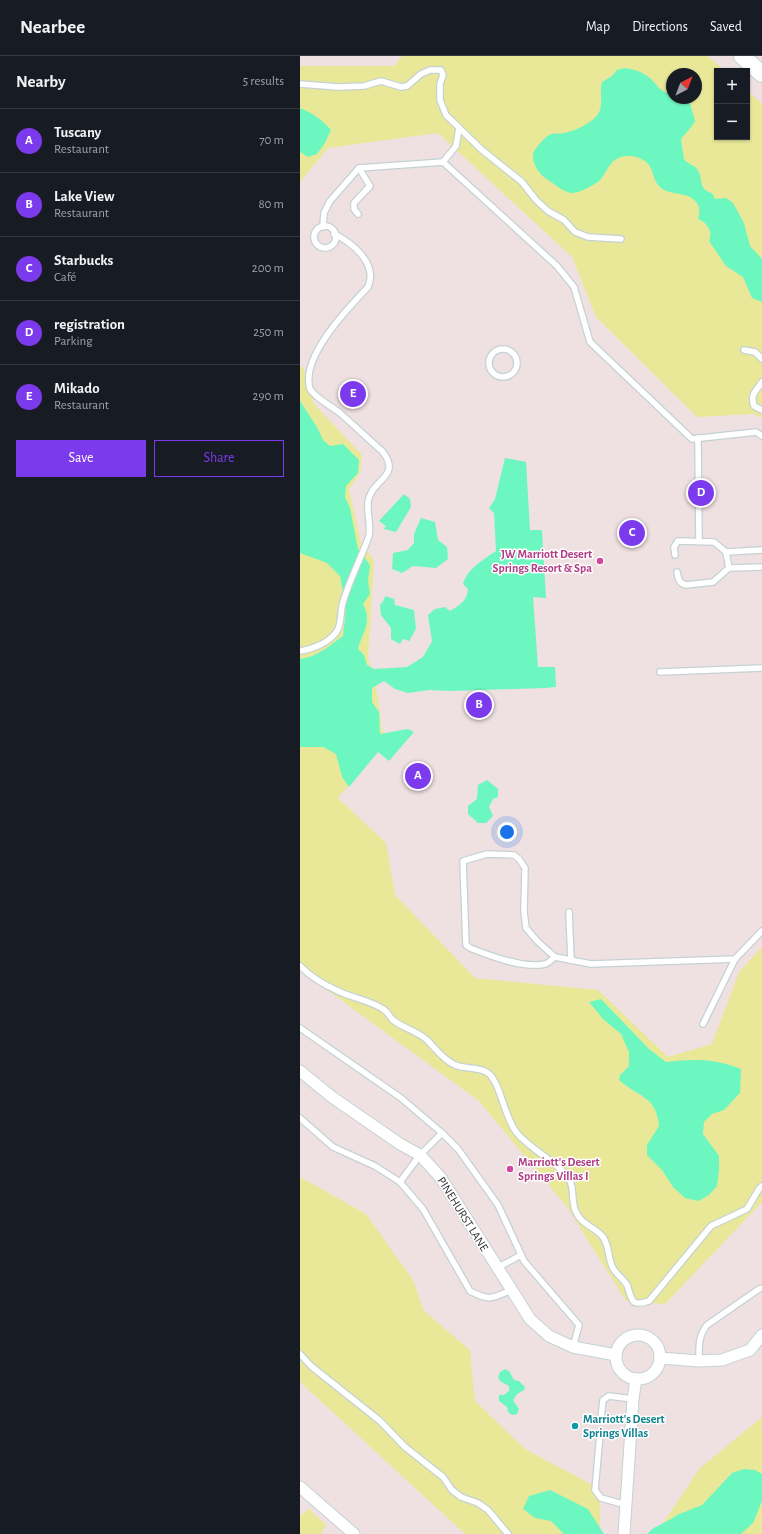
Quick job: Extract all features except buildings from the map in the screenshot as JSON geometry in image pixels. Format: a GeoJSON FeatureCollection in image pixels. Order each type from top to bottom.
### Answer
{"type":"FeatureCollection","features":[{"type":"Feature","properties":{"kind":"main road"},"geometry":{"type":"LineString","coordinates":[[742,56],[762,74]]}},
{"type":"Feature","properties":{"kind":"street","name":"PINEHURST LANE"},"geometry":{"type":"LineString","coordinates":[[300,1071],[332,1097],[400,1144],[420,1155],[441,1178],[530,1319],[549,1336],[573,1346],[616,1355]]}},
{"type":"Feature","properties":{"kind":"street"},"geometry":{"type":"LineString","coordinates":[[632,1335],[639,1335],[646,1336],[652,1340],[659,1351],[660,1358],[659,1365],[650,1376],[636,1379],[630,1377],[619,1368],[616,1355],[621,1343],[632,1335]]}},
{"type":"Feature","properties":{"kind":"street"},"geometry":{"type":"LineString","coordinates":[[660,1358],[699,1361],[722,1360],[750,1350],[762,1335]]}},
{"type":"Feature","properties":{"kind":"street"},"geometry":{"type":"LineString","coordinates":[[624,1534],[633,1399],[636,1379]]}},
{"type":"Feature","properties":{"kind":"street"},"geometry":{"type":"LineString","coordinates":[[300,1488],[354,1534]]}},
{"type":"Feature","properties":{"kind":"lane"},"geometry":{"type":"LineString","coordinates":[[300,84],[338,87],[364,86],[381,81],[401,87],[407,86],[421,74],[430,70],[441,70],[443,75],[440,84],[440,100],[446,115],[487,155],[522,182],[536,200],[548,211],[564,220],[575,232],[588,237],[622,239]]}},
{"type":"Feature","properties":{"kind":"lane"},"geometry":{"type":"LineString","coordinates":[[444,162],[456,146],[459,128]]}},
{"type":"Feature","properties":{"kind":"lane"},"geometry":{"type":"LineString","coordinates":[[323,227],[324,213],[330,202],[359,168],[444,162],[557,266],[574,287],[590,342],[692,439],[756,432],[762,436]]}},
{"type":"Feature","properties":{"kind":"lane"},"geometry":{"type":"LineString","coordinates":[[358,214],[354,209],[354,203],[370,186],[359,168]]}},
{"type":"Feature","properties":{"kind":"lane"},"geometry":{"type":"LineString","coordinates":[[300,651],[314,649],[327,640],[339,627],[343,601],[370,530],[368,502],[371,493],[387,475],[390,465],[382,451],[354,425],[316,396],[310,389],[308,381],[313,354],[323,337],[368,287],[371,280],[371,270],[364,258],[347,241],[334,234],[330,228],[323,227],[317,230],[314,235],[315,242],[319,247],[326,248],[333,244],[335,238],[334,234]]}},
{"type":"Feature","properties":{"kind":"lane"},"geometry":{"type":"LineString","coordinates":[[500,349],[512,352],[517,364],[513,372],[505,377],[500,377],[492,372],[489,363],[492,354],[500,349]]}},
{"type":"Feature","properties":{"kind":"lane"},"geometry":{"type":"LineString","coordinates":[[744,350],[755,352],[762,359]]}},
{"type":"Feature","properties":{"kind":"lane"},"geometry":{"type":"LineString","coordinates":[[762,382],[754,393],[752,399],[754,406],[762,410]]}},
{"type":"Feature","properties":{"kind":"lane"},"geometry":{"type":"LineString","coordinates":[[698,438],[699,541]]}},
{"type":"Feature","properties":{"kind":"lane"},"geometry":{"type":"LineString","coordinates":[[675,555],[674,547],[678,541],[714,542],[726,552],[729,568]]}},
{"type":"Feature","properties":{"kind":"lane"},"geometry":{"type":"LineString","coordinates":[[726,552],[762,550]]}},
{"type":"Feature","properties":{"kind":"lane"},"geometry":{"type":"LineString","coordinates":[[677,572],[679,581],[686,585],[713,582],[729,568],[762,567]]}},
{"type":"Feature","properties":{"kind":"lane"},"geometry":{"type":"LineString","coordinates":[[660,672],[762,668]]}},
{"type":"Feature","properties":{"kind":"lane"},"geometry":{"type":"LineString","coordinates":[[555,957],[546,964],[529,964],[505,960],[470,948],[466,945],[463,861],[487,854],[514,854],[520,859],[525,868],[524,912],[526,928],[538,942],[555,957],[591,964],[734,959]]}},
{"type":"Feature","properties":{"kind":"lane"},"geometry":{"type":"LineString","coordinates":[[569,912],[571,960]]}},
{"type":"Feature","properties":{"kind":"lane"},"geometry":{"type":"LineString","coordinates":[[703,1024],[734,959],[762,931]]}},
{"type":"Feature","properties":{"kind":"lane"},"geometry":{"type":"LineString","coordinates":[[300,966],[308,973],[337,991],[374,1004],[385,1010],[393,1020],[415,1031],[426,1039],[443,1057],[453,1064],[463,1068],[480,1069],[488,1073],[494,1081],[504,1104],[507,1118],[516,1133],[562,1170],[571,1180],[575,1211],[582,1221],[604,1238],[612,1267],[626,1284],[634,1302],[640,1304],[649,1301],[711,1226],[748,1209],[762,1186]]}},
{"type":"Feature","properties":{"kind":"lane"},"geometry":{"type":"LineString","coordinates":[[300,1028],[401,1098],[458,1148],[498,1205],[524,1261],[579,1325],[573,1346]]}},
{"type":"Feature","properties":{"kind":"lane"},"geometry":{"type":"LineString","coordinates":[[300,1118],[333,1147],[375,1166],[400,1182],[423,1209],[470,1291],[483,1298],[495,1298],[511,1290]]}},
{"type":"Feature","properties":{"kind":"lane"},"geometry":{"type":"LineString","coordinates":[[400,1182],[420,1155],[442,1133]]}},
{"type":"Feature","properties":{"kind":"lane"},"geometry":{"type":"LineString","coordinates":[[497,1268],[521,1255]]}},
{"type":"Feature","properties":{"kind":"lane"},"geometry":{"type":"LineString","coordinates":[[699,1361],[699,1339],[702,1331],[707,1325],[762,1288]]}},
{"type":"Feature","properties":{"kind":"lane"},"geometry":{"type":"LineString","coordinates":[[300,1354],[311,1366],[380,1421],[405,1447],[443,1478],[452,1490],[460,1497],[478,1503],[488,1510],[508,1534]]}},
{"type":"Feature","properties":{"kind":"lane"},"geometry":{"type":"LineString","coordinates":[[601,1418],[602,1400],[609,1396],[633,1399]]}},
{"type":"Feature","properties":{"kind":"lane"},"geometry":{"type":"LineString","coordinates":[[600,1434],[595,1490],[601,1498],[626,1505]]}},
{"type":"Feature","properties":{"kind":"shaded area"},"geometry":{"type":"Polygon","coordinates":[[[402,56],[708,56],[722,68],[714,68],[714,140],[750,140],[750,93],[762,104],[762,418],[754,414],[697,417],[596,317],[572,257],[438,133],[328,148],[300,182],[300,66],[394,66],[402,56]]]}},
{"type":"Feature","properties":{"kind":"shaded area"},"geometry":{"type":"Polygon","coordinates":[[[624,68],[635,70],[651,79],[658,87],[666,92],[666,104],[690,104],[695,121],[681,139],[684,159],[694,166],[699,172],[704,189],[712,193],[715,199],[726,198],[733,203],[744,223],[750,246],[762,259],[762,302],[752,298],[743,277],[726,266],[709,241],[709,228],[698,219],[698,204],[688,196],[669,192],[661,188],[656,182],[649,166],[644,161],[637,157],[621,157],[610,164],[599,181],[574,193],[561,189],[543,176],[536,168],[533,155],[535,150],[547,137],[583,126],[598,114],[601,107],[602,82],[612,76],[617,70],[624,68]]]}},
{"type":"Feature","properties":{"kind":"shaded area"},"geometry":{"type":"Polygon","coordinates":[[[300,108],[317,117],[331,130],[325,143],[317,154],[308,157],[300,152],[300,108]]]}},
{"type":"Feature","properties":{"kind":"shaded area"},"geometry":{"type":"Polygon","coordinates":[[[300,367],[303,367],[314,404],[362,455],[360,473],[349,489],[361,543],[374,560],[368,658],[377,693],[382,729],[388,741],[338,798],[386,843],[395,895],[475,978],[598,990],[668,1057],[712,1044],[739,972],[762,947],[762,1202],[665,1304],[626,1301],[567,1207],[479,1101],[319,984],[300,964],[300,367]]]}},
{"type":"Feature","properties":{"kind":"shaded area"},"geometry":{"type":"Polygon","coordinates":[[[300,401],[317,427],[323,440],[330,446],[343,444],[359,460],[358,473],[346,486],[345,497],[350,508],[358,549],[370,565],[368,581],[370,594],[363,604],[366,611],[367,622],[358,649],[364,655],[367,665],[374,669],[407,667],[423,657],[432,641],[428,615],[435,609],[445,607],[450,611],[465,600],[468,589],[463,584],[468,573],[481,561],[496,551],[494,513],[489,508],[495,499],[505,458],[526,462],[530,530],[542,530],[546,598],[533,597],[538,667],[555,667],[556,687],[450,691],[429,690],[408,693],[395,689],[384,681],[372,688],[372,702],[379,712],[380,734],[408,729],[414,732],[389,761],[378,752],[349,787],[342,777],[336,754],[323,747],[300,747],[300,659],[312,656],[343,636],[346,610],[340,576],[327,563],[300,553],[300,401]]]}},
{"type":"Feature","properties":{"kind":"shaded area"},"geometry":{"type":"Polygon","coordinates":[[[404,494],[410,499],[411,507],[396,532],[384,529],[386,526],[379,521],[404,494]]]}},
{"type":"Feature","properties":{"kind":"shaded area"},"geometry":{"type":"Polygon","coordinates":[[[421,518],[435,522],[438,540],[447,547],[448,559],[436,568],[413,566],[402,573],[392,569],[393,553],[408,550],[414,543],[414,534],[421,518]]]}},
{"type":"Feature","properties":{"kind":"shaded area"},"geometry":{"type":"Polygon","coordinates":[[[385,596],[394,599],[395,605],[414,610],[416,629],[409,641],[403,639],[400,644],[391,639],[391,628],[381,615],[380,605],[385,596]]]}},
{"type":"Feature","properties":{"kind":"shaded area"},"geometry":{"type":"Polygon","coordinates":[[[487,780],[498,789],[498,797],[493,799],[489,807],[493,816],[486,823],[478,823],[468,814],[468,806],[477,799],[478,785],[487,780]]]}},
{"type":"Feature","properties":{"kind":"shaded area"},"geometry":{"type":"Polygon","coordinates":[[[601,999],[649,1049],[666,1062],[704,1060],[731,1065],[741,1069],[740,1093],[724,1110],[712,1114],[704,1122],[703,1134],[719,1156],[719,1170],[717,1186],[709,1195],[699,1201],[685,1198],[673,1187],[662,1170],[647,1155],[647,1145],[659,1126],[657,1116],[654,1108],[645,1098],[619,1080],[620,1075],[629,1066],[629,1052],[621,1034],[603,1019],[589,1002],[601,999]]]}},
{"type":"Feature","properties":{"kind":"shaded area"},"geometry":{"type":"Polygon","coordinates":[[[300,1177],[366,1214],[413,1280],[424,1311],[470,1350],[475,1401],[525,1449],[600,1489],[600,1534],[465,1534],[300,1382],[300,1177]]]}},
{"type":"Feature","properties":{"kind":"shaded area"},"geometry":{"type":"Polygon","coordinates":[[[505,1369],[509,1371],[514,1380],[519,1381],[525,1387],[524,1390],[517,1394],[513,1400],[519,1409],[517,1414],[512,1415],[508,1412],[507,1407],[499,1401],[499,1395],[504,1395],[509,1391],[509,1386],[500,1381],[498,1377],[500,1372],[505,1369]]]}},
{"type":"Feature","properties":{"kind":"shaded area"},"geometry":{"type":"Polygon","coordinates":[[[762,1417],[762,1534],[656,1534],[699,1469],[762,1417]]]}},
{"type":"Feature","properties":{"kind":"shaded area"},"geometry":{"type":"Polygon","coordinates":[[[744,1469],[755,1470],[762,1474],[762,1501],[753,1523],[741,1534],[647,1534],[652,1529],[677,1515],[702,1505],[732,1473],[744,1469]]]}},
{"type":"Feature","properties":{"kind":"shaded area"},"geometry":{"type":"Polygon","coordinates":[[[550,1490],[588,1509],[604,1534],[564,1534],[551,1521],[535,1518],[523,1509],[529,1496],[550,1490]]]}},
{"type":"Feature","properties":{"kind":"shaded area"},"geometry":{"type":"Polygon","coordinates":[[[309,1509],[326,1525],[321,1534],[300,1534],[300,1516],[309,1509]]]}},
{"type":"Feature","properties":{"kind":"place","name":"Mikado"},"geometry":{"type":"Point","coordinates":[353,394]}},
{"type":"Feature","properties":{"kind":"place","name":"registration"},"geometry":{"type":"Point","coordinates":[701,493]}},
{"type":"Feature","properties":{"kind":"place","name":"Starbucks"},"geometry":{"type":"Point","coordinates":[632,533]}},
{"type":"Feature","properties":{"kind":"place","name":"JW Marriott Desert Springs Resort & Spa"},"geometry":{"type":"Point","coordinates":[600,561]}},
{"type":"Feature","properties":{"kind":"place","name":"Lake View"},"geometry":{"type":"Point","coordinates":[479,705]}},
{"type":"Feature","properties":{"kind":"place","name":"Tuscany"},"geometry":{"type":"Point","coordinates":[418,776]}},
{"type":"Feature","properties":{"kind":"place","name":"Marriott's Desert Springs Villas I"},"geometry":{"type":"Point","coordinates":[510,1169]}},
{"type":"Feature","properties":{"kind":"place","name":"Marriott's Desert Springs Villas"},"geometry":{"type":"Point","coordinates":[575,1426]}}]}
